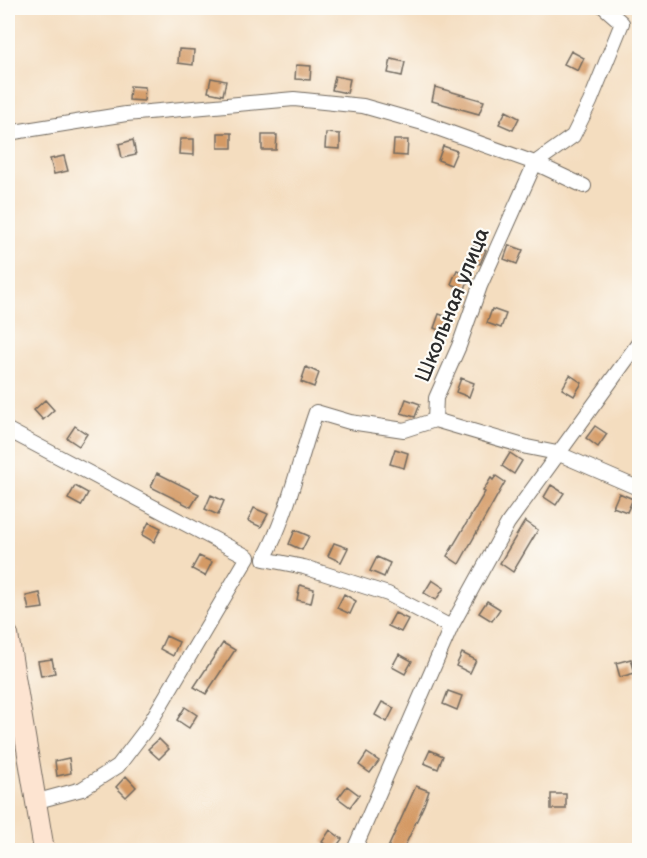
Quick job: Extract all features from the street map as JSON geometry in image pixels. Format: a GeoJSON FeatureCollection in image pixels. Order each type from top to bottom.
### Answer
{"type":"FeatureCollection","features":[{"type":"Feature","properties":{"kind":"street"},"geometry":{"type":"LineString","coordinates":[[535,163],[573,136],[590,102],[622,22],[605,8]]}},
{"type":"Feature","properties":{"kind":"street"},"geometry":{"type":"LineString","coordinates":[[8,133],[126,114],[294,99],[363,106],[423,123],[535,163],[584,186]]}},
{"type":"Feature","properties":{"kind":"street","name":"Школьная улица"},"geometry":{"type":"LineString","coordinates":[[435,420],[436,398],[459,346],[480,286],[535,163]]}},
{"type":"Feature","properties":{"kind":"street"},"geometry":{"type":"LineString","coordinates":[[354,850],[452,627],[508,523],[639,341]]}},
{"type":"Feature","properties":{"kind":"street"},"geometry":{"type":"LineString","coordinates":[[264,560],[279,532],[297,466],[316,412],[350,423],[404,430],[435,420],[527,447],[557,453],[639,489]]}},
{"type":"Feature","properties":{"kind":"street"},"geometry":{"type":"LineString","coordinates":[[8,430],[248,558],[304,567],[388,594],[452,627]]}},
{"type":"Feature","properties":{"kind":"street"},"geometry":{"type":"LineString","coordinates":[[34,802],[82,789],[118,766],[147,728],[248,558]]}},
{"type":"Feature","properties":{"kind":"street"},"geometry":{"type":"LineString","coordinates":[[8,635],[34,802],[44,850]]}},
{"type":"Feature","properties":{"kind":"building"},"geometry":{"type":"Polygon","coordinates":[[[179,49],[194,50],[193,65],[178,63],[179,49]]]}},
{"type":"Feature","properties":{"kind":"building"},"geometry":{"type":"Polygon","coordinates":[[[571,51],[584,58],[578,71],[564,64],[571,51]]]}},
{"type":"Feature","properties":{"kind":"building"},"geometry":{"type":"Polygon","coordinates":[[[391,59],[405,62],[402,76],[388,73],[391,59]]]}},
{"type":"Feature","properties":{"kind":"building"},"geometry":{"type":"Polygon","coordinates":[[[296,65],[311,66],[310,80],[295,79],[296,65]]]}},
{"type":"Feature","properties":{"kind":"building"},"geometry":{"type":"Polygon","coordinates":[[[335,76],[350,79],[347,93],[332,90],[335,76]]]}},
{"type":"Feature","properties":{"kind":"building"},"geometry":{"type":"Polygon","coordinates":[[[211,78],[226,81],[223,95],[208,92],[211,78]]]}},
{"type":"Feature","properties":{"kind":"building"},"geometry":{"type":"Polygon","coordinates":[[[130,86],[145,87],[144,101],[129,100],[130,86]]]}},
{"type":"Feature","properties":{"kind":"building"},"geometry":{"type":"Polygon","coordinates":[[[435,87],[484,101],[479,114],[432,101],[435,87]]]}},
{"type":"Feature","properties":{"kind":"building"},"geometry":{"type":"Polygon","coordinates":[[[506,111],[519,118],[513,130],[499,124],[506,111]]]}},
{"type":"Feature","properties":{"kind":"building"},"geometry":{"type":"Polygon","coordinates":[[[218,133],[232,133],[232,148],[218,148],[218,133]]]}},
{"type":"Feature","properties":{"kind":"building"},"geometry":{"type":"Polygon","coordinates":[[[326,133],[340,134],[340,149],[325,148],[326,133]]]}},
{"type":"Feature","properties":{"kind":"building"},"geometry":{"type":"Polygon","coordinates":[[[262,135],[277,135],[276,150],[262,150],[262,135]]]}},
{"type":"Feature","properties":{"kind":"building"},"geometry":{"type":"Polygon","coordinates":[[[180,139],[194,139],[194,155],[179,154],[180,139]]]}},
{"type":"Feature","properties":{"kind":"building"},"geometry":{"type":"Polygon","coordinates":[[[133,140],[136,155],[122,158],[119,144],[133,140]]]}},
{"type":"Feature","properties":{"kind":"building"},"geometry":{"type":"Polygon","coordinates":[[[394,140],[408,140],[407,156],[393,155],[394,140]]]}},
{"type":"Feature","properties":{"kind":"building"},"geometry":{"type":"Polygon","coordinates":[[[443,146],[457,151],[451,165],[438,160],[443,146]]]}},
{"type":"Feature","properties":{"kind":"building"},"geometry":{"type":"Polygon","coordinates":[[[64,156],[68,171],[54,174],[50,159],[64,156]]]}},
{"type":"Feature","properties":{"kind":"building"},"geometry":{"type":"Polygon","coordinates":[[[473,245],[486,250],[480,264],[467,259],[473,245]]]}},
{"type":"Feature","properties":{"kind":"building"},"geometry":{"type":"Polygon","coordinates":[[[509,245],[523,250],[517,264],[504,259],[509,245]]]}},
{"type":"Feature","properties":{"kind":"building"},"geometry":{"type":"Polygon","coordinates":[[[457,270],[470,275],[465,289],[451,284],[457,270]]]}},
{"type":"Feature","properties":{"kind":"building"},"geometry":{"type":"Polygon","coordinates":[[[492,309],[506,314],[501,328],[487,323],[492,309]]]}},
{"type":"Feature","properties":{"kind":"building"},"geometry":{"type":"Polygon","coordinates":[[[439,314],[453,319],[447,333],[434,328],[439,314]]]}},
{"type":"Feature","properties":{"kind":"building"},"geometry":{"type":"Polygon","coordinates":[[[306,367],[319,373],[314,387],[301,382],[306,367]]]}},
{"type":"Feature","properties":{"kind":"building"},"geometry":{"type":"Polygon","coordinates":[[[570,375],[582,383],[574,396],[562,389],[570,375]]]}},
{"type":"Feature","properties":{"kind":"building"},"geometry":{"type":"Polygon","coordinates":[[[461,378],[474,383],[469,397],[456,392],[461,378]]]}},
{"type":"Feature","properties":{"kind":"building"},"geometry":{"type":"Polygon","coordinates":[[[406,399],[420,404],[415,417],[401,413],[406,399]]]}},
{"type":"Feature","properties":{"kind":"building"},"geometry":{"type":"Polygon","coordinates":[[[45,400],[54,410],[43,420],[34,410],[45,400]]]}},
{"type":"Feature","properties":{"kind":"building"},"geometry":{"type":"Polygon","coordinates":[[[75,426],[87,434],[79,446],[67,438],[75,426]]]}},
{"type":"Feature","properties":{"kind":"building"},"geometry":{"type":"Polygon","coordinates":[[[595,426],[607,434],[598,447],[586,438],[595,426]]]}},
{"type":"Feature","properties":{"kind":"building"},"geometry":{"type":"Polygon","coordinates":[[[395,449],[408,453],[404,468],[390,464],[395,449]]]}},
{"type":"Feature","properties":{"kind":"building"},"geometry":{"type":"Polygon","coordinates":[[[510,453],[522,461],[514,474],[502,466],[510,453]]]}},
{"type":"Feature","properties":{"kind":"building"},"geometry":{"type":"Polygon","coordinates":[[[157,473],[199,494],[191,507],[151,487],[157,473]]]}},
{"type":"Feature","properties":{"kind":"building"},"geometry":{"type":"Polygon","coordinates":[[[496,476],[505,482],[459,564],[447,556],[485,492],[483,491],[491,478],[493,480],[496,476]]]}},
{"type":"Feature","properties":{"kind":"building"},"geometry":{"type":"Polygon","coordinates":[[[551,485],[564,493],[556,505],[544,497],[551,485]]]}},
{"type":"Feature","properties":{"kind":"building"},"geometry":{"type":"Polygon","coordinates":[[[75,486],[88,493],[81,506],[68,499],[75,486]]]}},
{"type":"Feature","properties":{"kind":"building"},"geometry":{"type":"Polygon","coordinates":[[[619,493],[633,499],[627,512],[613,507],[619,493]]]}},
{"type":"Feature","properties":{"kind":"building"},"geometry":{"type":"Polygon","coordinates":[[[211,495],[224,501],[218,515],[205,509],[211,495]]]}},
{"type":"Feature","properties":{"kind":"building"},"geometry":{"type":"Polygon","coordinates":[[[254,508],[268,514],[261,527],[248,521],[254,508]]]}},
{"type":"Feature","properties":{"kind":"building"},"geometry":{"type":"Polygon","coordinates":[[[525,521],[538,530],[513,572],[500,563],[525,521]]]}},
{"type":"Feature","properties":{"kind":"building"},"geometry":{"type":"Polygon","coordinates":[[[149,522],[161,528],[154,542],[142,535],[149,522]]]}},
{"type":"Feature","properties":{"kind":"building"},"geometry":{"type":"Polygon","coordinates":[[[295,530],[309,536],[302,550],[289,544],[295,530]]]}},
{"type":"Feature","properties":{"kind":"building"},"geometry":{"type":"Polygon","coordinates":[[[334,543],[348,548],[341,562],[328,556],[334,543]]]}},
{"type":"Feature","properties":{"kind":"building"},"geometry":{"type":"Polygon","coordinates":[[[199,556],[212,562],[205,576],[192,569],[199,556]]]}},
{"type":"Feature","properties":{"kind":"building"},"geometry":{"type":"Polygon","coordinates":[[[377,557],[390,563],[384,577],[370,571],[377,557]]]}},
{"type":"Feature","properties":{"kind":"building"},"geometry":{"type":"Polygon","coordinates":[[[432,580],[444,588],[436,600],[424,593],[432,580]]]}},
{"type":"Feature","properties":{"kind":"building"},"geometry":{"type":"Polygon","coordinates":[[[300,585],[314,589],[311,603],[297,600],[300,585]]]}},
{"type":"Feature","properties":{"kind":"building"},"geometry":{"type":"Polygon","coordinates":[[[40,593],[43,608],[29,610],[26,596],[40,593]]]}},
{"type":"Feature","properties":{"kind":"building"},"geometry":{"type":"Polygon","coordinates":[[[344,594],[356,601],[350,614],[337,608],[344,594]]]}},
{"type":"Feature","properties":{"kind":"building"},"geometry":{"type":"Polygon","coordinates":[[[487,601],[500,609],[492,621],[479,613],[487,601]]]}},
{"type":"Feature","properties":{"kind":"building"},"geometry":{"type":"Polygon","coordinates":[[[395,613],[408,619],[401,632],[388,626],[395,613]]]}},
{"type":"Feature","properties":{"kind":"building"},"geometry":{"type":"Polygon","coordinates":[[[166,636],[179,642],[173,656],[160,649],[166,636]]]}},
{"type":"Feature","properties":{"kind":"building"},"geometry":{"type":"Polygon","coordinates":[[[223,643],[235,650],[206,694],[194,687],[223,643]]]}},
{"type":"Feature","properties":{"kind":"building"},"geometry":{"type":"Polygon","coordinates":[[[462,653],[476,660],[470,673],[456,666],[462,653]]]}},
{"type":"Feature","properties":{"kind":"building"},"geometry":{"type":"Polygon","coordinates":[[[399,654],[412,661],[405,674],[392,667],[399,654]]]}},
{"type":"Feature","properties":{"kind":"building"},"geometry":{"type":"Polygon","coordinates":[[[52,659],[55,673],[41,676],[38,661],[52,659]]]}},
{"type":"Feature","properties":{"kind":"building"},"geometry":{"type":"Polygon","coordinates":[[[631,659],[635,673],[620,677],[616,663],[631,659]]]}},
{"type":"Feature","properties":{"kind":"building"},"geometry":{"type":"Polygon","coordinates":[[[448,691],[462,696],[457,710],[443,704],[448,691]]]}},
{"type":"Feature","properties":{"kind":"building"},"geometry":{"type":"Polygon","coordinates":[[[382,702],[394,708],[387,722],[375,715],[382,702]]]}},
{"type":"Feature","properties":{"kind":"building"},"geometry":{"type":"Polygon","coordinates":[[[185,707],[197,715],[189,728],[177,720],[185,707]]]}},
{"type":"Feature","properties":{"kind":"building"},"geometry":{"type":"Polygon","coordinates":[[[159,739],[169,749],[159,759],[148,749],[159,739]]]}},
{"type":"Feature","properties":{"kind":"building"},"geometry":{"type":"Polygon","coordinates":[[[430,750],[443,756],[438,769],[424,763],[430,750]]]}},
{"type":"Feature","properties":{"kind":"building"},"geometry":{"type":"Polygon","coordinates":[[[367,753],[379,761],[370,773],[359,765],[367,753]]]}},
{"type":"Feature","properties":{"kind":"building"},"geometry":{"type":"Polygon","coordinates":[[[69,758],[71,773],[57,776],[55,761],[69,758]]]}},
{"type":"Feature","properties":{"kind":"building"},"geometry":{"type":"Polygon","coordinates":[[[126,776],[136,787],[126,797],[116,787],[126,776]]]}},
{"type":"Feature","properties":{"kind":"building"},"geometry":{"type":"Polygon","coordinates":[[[347,786],[359,795],[350,807],[338,798],[347,786]]]}},
{"type":"Feature","properties":{"kind":"building"},"geometry":{"type":"Polygon","coordinates":[[[416,786],[429,791],[424,805],[403,850],[387,850],[416,786]]]}},
{"type":"Feature","properties":{"kind":"building"},"geometry":{"type":"Polygon","coordinates":[[[551,794],[566,794],[566,809],[551,809],[551,794]]]}},
{"type":"Feature","properties":{"kind":"building"},"geometry":{"type":"Polygon","coordinates":[[[330,830],[342,839],[334,850],[322,842],[330,830]]]}}]}
